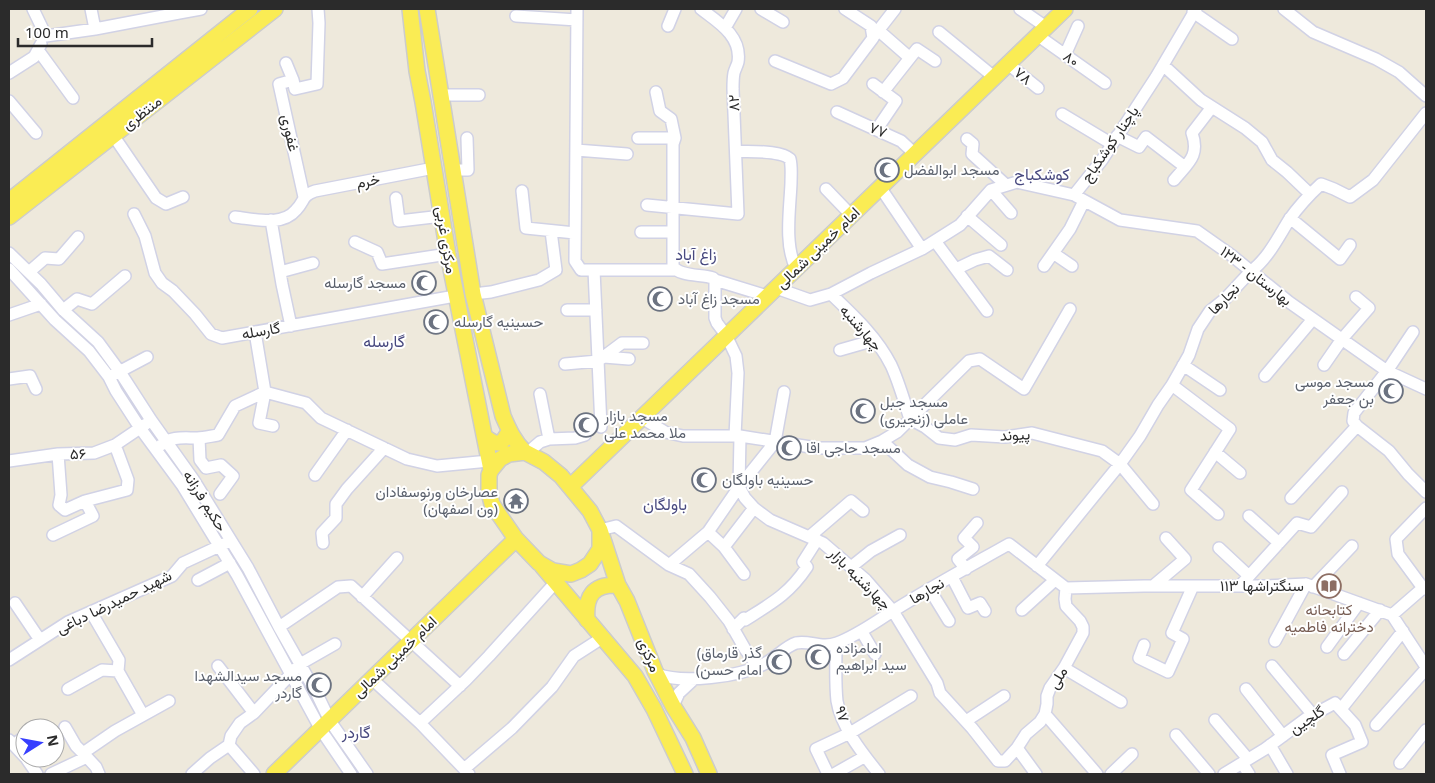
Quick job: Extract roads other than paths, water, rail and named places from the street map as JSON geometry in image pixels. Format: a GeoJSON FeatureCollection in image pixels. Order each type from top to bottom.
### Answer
{"type":"FeatureCollection","features":[{"type":"Feature","properties":{"kind":"main road","name":"منتظری"},"geometry":{"type":"LineString","coordinates":[[9,216],[28,194],[250,9]]}},
{"type":"Feature","properties":{"kind":"main road","name":"منتظری"},"geometry":{"type":"LineString","coordinates":[[9,200],[28,194],[113,135],[275,9]]}},
{"type":"Feature","properties":{"kind":"main road","name":"مرکزی غربی"},"geometry":{"type":"LineString","coordinates":[[410,9],[417,70],[455,296],[490,465]]}},
{"type":"Feature","properties":{"kind":"main road","name":"مرکزی غربی"},"geometry":{"type":"LineString","coordinates":[[427,9],[473,294],[498,399],[509,431],[515,442],[528,454]]}},
{"type":"Feature","properties":{"kind":"main road","name":"امام خمینی شمالی"},"geometry":{"type":"LineString","coordinates":[[571,486],[1065,9]]}},
{"type":"Feature","properties":{"kind":"main road"},"geometry":{"type":"LineString","coordinates":[[485,437],[493,443],[500,442],[505,439],[509,431]]}},
{"type":"Feature","properties":{"kind":"main road"},"geometry":{"type":"LineString","coordinates":[[509,454],[528,454],[544,462],[571,486],[590,511],[600,530],[600,550],[590,564],[582,570],[571,574],[553,572],[539,563],[516,539],[492,504],[489,492],[490,465],[509,454]]}},
{"type":"Feature","properties":{"kind":"main road","name":"مرکزی"},"geometry":{"type":"LineString","coordinates":[[600,530],[618,585],[627,601],[657,674],[672,706],[693,738],[706,768]]}},
{"type":"Feature","properties":{"kind":"main road","name":"امام خمینی شمالی"},"geometry":{"type":"LineString","coordinates":[[274,774],[516,539]]}},
{"type":"Feature","properties":{"kind":"main road","name":"مرکزی"},"geometry":{"type":"LineString","coordinates":[[539,563],[634,676],[654,709],[683,771]]}},
{"type":"Feature","properties":{"kind":"main road"},"geometry":{"type":"LineString","coordinates":[[587,620],[586,606],[592,593],[607,585],[618,585]]}},
{"type":"Feature","properties":{"kind":"main road"},"geometry":{"type":"LineString","coordinates":[[683,771],[692,770],[699,766],[706,768]]}},
{"type":"Feature","properties":{"kind":"street"},"geometry":{"type":"LineString","coordinates":[[33,9],[46,36]]}},
{"type":"Feature","properties":{"kind":"street"},"geometry":{"type":"LineString","coordinates":[[91,9],[95,29]]}},
{"type":"Feature","properties":{"kind":"street"},"geometry":{"type":"LineString","coordinates":[[46,36],[95,29],[179,11],[201,9]]}},
{"type":"Feature","properties":{"kind":"street"},"geometry":{"type":"LineString","coordinates":[[286,63],[295,89],[317,84],[318,9]]}},
{"type":"Feature","properties":{"kind":"street"},"geometry":{"type":"LineString","coordinates":[[668,26],[675,9]]}},
{"type":"Feature","properties":{"kind":"street","name":"۸۲"},"geometry":{"type":"LineString","coordinates":[[673,208],[738,214],[733,89],[734,74],[738,62],[737,44],[725,28],[701,9]]}},
{"type":"Feature","properties":{"kind":"street"},"geometry":{"type":"LineString","coordinates":[[725,28],[736,9]]}},
{"type":"Feature","properties":{"kind":"street"},"geometry":{"type":"LineString","coordinates":[[761,9],[783,22]]}},
{"type":"Feature","properties":{"kind":"street"},"geometry":{"type":"LineString","coordinates":[[845,9],[871,26],[876,34],[910,58]]}},
{"type":"Feature","properties":{"kind":"street"},"geometry":{"type":"LineString","coordinates":[[775,61],[832,84],[843,78],[895,9]]}},
{"type":"Feature","properties":{"kind":"street","name":"۸۰"},"geometry":{"type":"LineString","coordinates":[[1020,9],[1065,55],[1106,83]]}},
{"type":"Feature","properties":{"kind":"street"},"geometry":{"type":"LineString","coordinates":[[1284,9],[1313,32],[1376,59],[1399,72],[1426,96]]}},
{"type":"Feature","properties":{"kind":"street"},"geometry":{"type":"LineString","coordinates":[[1194,10],[1232,39]]}},
{"type":"Feature","properties":{"kind":"street","name":"پاچنار کوشکباج"},"geometry":{"type":"LineString","coordinates":[[594,270],[675,270],[810,300],[831,294],[871,272],[922,249],[960,225],[991,190],[1017,182],[1079,198],[1163,65],[1194,10]]}},
{"type":"Feature","properties":{"kind":"street"},"geometry":{"type":"LineString","coordinates":[[516,16],[577,14],[575,261],[581,270],[594,270],[601,359],[601,427]]}},
{"type":"Feature","properties":{"kind":"street"},"geometry":{"type":"LineString","coordinates":[[1065,55],[1078,26]]}},
{"type":"Feature","properties":{"kind":"street"},"geometry":{"type":"LineString","coordinates":[[939,32],[994,77]]}},
{"type":"Feature","properties":{"kind":"street"},"geometry":{"type":"LineString","coordinates":[[9,73],[34,57],[46,36]]}},
{"type":"Feature","properties":{"kind":"street"},"geometry":{"type":"LineString","coordinates":[[883,92],[917,49],[935,61]]}},
{"type":"Feature","properties":{"kind":"street"},"geometry":{"type":"LineString","coordinates":[[38,50],[73,98]]}},
{"type":"Feature","properties":{"kind":"street","name":"۷۸"},"geometry":{"type":"LineString","coordinates":[[1008,64],[1038,88]]}},
{"type":"Feature","properties":{"kind":"street"},"geometry":{"type":"LineString","coordinates":[[1163,65],[1201,100],[1245,128],[1262,142],[1272,160],[1310,194],[1321,184],[1350,197],[1373,180],[1424,120]]}},
{"type":"Feature","properties":{"kind":"street","name":"غفوری"},"geometry":{"type":"LineString","coordinates":[[293,80],[279,84],[304,197]]}},
{"type":"Feature","properties":{"kind":"street"},"geometry":{"type":"LineString","coordinates":[[873,84],[896,102],[877,129]]}},
{"type":"Feature","properties":{"kind":"street"},"geometry":{"type":"LineString","coordinates":[[656,92],[660,111],[671,119],[675,138],[673,144],[673,266],[675,270]]}},
{"type":"Feature","properties":{"kind":"street"},"geometry":{"type":"LineString","coordinates":[[440,95],[479,95]]}},
{"type":"Feature","properties":{"kind":"street"},"geometry":{"type":"LineString","coordinates":[[9,101],[36,133]]}},
{"type":"Feature","properties":{"kind":"street"},"geometry":{"type":"LineString","coordinates":[[1174,180],[1192,158],[1196,144],[1192,133],[1212,107]]}},
{"type":"Feature","properties":{"kind":"street","name":"۷۷"},"geometry":{"type":"LineString","coordinates":[[837,112],[901,141],[915,154]]}},
{"type":"Feature","properties":{"kind":"street"},"geometry":{"type":"LineString","coordinates":[[1062,114],[1115,140],[1139,147],[1146,137],[1185,167]]}},
{"type":"Feature","properties":{"kind":"street"},"geometry":{"type":"LineString","coordinates":[[113,135],[156,198],[166,204],[183,197]]}},
{"type":"Feature","properties":{"kind":"street"},"geometry":{"type":"LineString","coordinates":[[452,170],[468,170],[468,138]]}},
{"type":"Feature","properties":{"kind":"street"},"geometry":{"type":"LineString","coordinates":[[638,138],[675,138]]}},
{"type":"Feature","properties":{"kind":"street"},"geometry":{"type":"LineString","coordinates":[[967,139],[973,144],[972,154],[1006,185]]}},
{"type":"Feature","properties":{"kind":"street"},"geometry":{"type":"LineString","coordinates":[[576,150],[627,154]]}},
{"type":"Feature","properties":{"kind":"street"},"geometry":{"type":"LineString","coordinates":[[736,151],[766,152],[784,155],[790,159],[789,234],[792,261],[796,268]]}},
{"type":"Feature","properties":{"kind":"street","name":"خرم"},"geometry":{"type":"LineString","coordinates":[[304,197],[315,190],[434,168]]}},
{"type":"Feature","properties":{"kind":"street"},"geometry":{"type":"LineString","coordinates":[[880,187],[922,249]]}},
{"type":"Feature","properties":{"kind":"street"},"geometry":{"type":"LineString","coordinates":[[826,189],[851,215]]}},
{"type":"Feature","properties":{"kind":"street"},"geometry":{"type":"LineString","coordinates":[[991,190],[1011,213]]}},
{"type":"Feature","properties":{"kind":"street"},"geometry":{"type":"LineString","coordinates":[[522,191],[526,228],[575,233]]}},
{"type":"Feature","properties":{"kind":"street","name":"نجارها"},"geometry":{"type":"LineString","coordinates":[[1037,566],[1120,464],[1140,436],[1189,355],[1198,329],[1210,311],[1256,268],[1274,245],[1290,218],[1310,194]]}},
{"type":"Feature","properties":{"kind":"street"},"geometry":{"type":"LineString","coordinates":[[235,217],[271,220],[285,219],[300,206],[304,197]]}},
{"type":"Feature","properties":{"kind":"street"},"geometry":{"type":"LineString","coordinates":[[396,198],[399,221],[442,216]]}},
{"type":"Feature","properties":{"kind":"street"},"geometry":{"type":"LineString","coordinates":[[1044,266],[1070,229],[1079,198]]}},
{"type":"Feature","properties":{"kind":"street","name":"بهارستان - ۱۲۳"},"geometry":{"type":"LineString","coordinates":[[1079,198],[1120,220],[1197,231],[1231,254],[1289,302],[1387,371],[1426,389]]}},
{"type":"Feature","properties":{"kind":"street"},"geometry":{"type":"LineString","coordinates":[[648,205],[673,208]]}},
{"type":"Feature","properties":{"kind":"street","name":"گارسله"},"geometry":{"type":"LineString","coordinates":[[134,214],[145,236],[155,273],[162,283],[173,291],[214,336],[222,338],[455,296]]}},
{"type":"Feature","properties":{"kind":"street"},"geometry":{"type":"LineString","coordinates":[[967,216],[1001,245]]}},
{"type":"Feature","properties":{"kind":"street"},"geometry":{"type":"LineString","coordinates":[[1290,218],[1340,259],[1350,245]]}},
{"type":"Feature","properties":{"kind":"street"},"geometry":{"type":"LineString","coordinates":[[271,220],[291,326]]}},
{"type":"Feature","properties":{"kind":"street"},"geometry":{"type":"LineString","coordinates":[[473,294],[491,292],[539,280],[556,270],[551,231]]}},
{"type":"Feature","properties":{"kind":"street"},"geometry":{"type":"LineString","coordinates":[[641,232],[673,232]]}},
{"type":"Feature","properties":{"kind":"street"},"geometry":{"type":"LineString","coordinates":[[29,272],[45,258],[59,259],[78,237]]}},
{"type":"Feature","properties":{"kind":"street"},"geometry":{"type":"LineString","coordinates":[[935,241],[987,311]]}},
{"type":"Feature","properties":{"kind":"street"},"geometry":{"type":"LineString","coordinates":[[355,242],[377,252],[382,264],[448,254]]}},
{"type":"Feature","properties":{"kind":"street","name":"حکیم فرزانه"},"geometry":{"type":"LineString","coordinates":[[9,253],[63,310],[98,342],[114,374],[116,391],[140,428],[182,485],[230,563],[291,674],[325,725],[367,774]]}},
{"type":"Feature","properties":{"kind":"street"},"geometry":{"type":"LineString","coordinates":[[1053,254],[1072,266]]}},
{"type":"Feature","properties":{"kind":"street"},"geometry":{"type":"LineString","coordinates":[[956,269],[989,256],[1007,270]]}},
{"type":"Feature","properties":{"kind":"street"},"geometry":{"type":"LineString","coordinates":[[280,272],[313,263]]}},
{"type":"Feature","properties":{"kind":"street","name":"حکیم فرزانه"},"geometry":{"type":"LineString","coordinates":[[9,270],[55,320],[114,374],[151,420],[193,479],[248,568],[300,664],[325,725],[351,774]]}},
{"type":"Feature","properties":{"kind":"street"},"geometry":{"type":"LineString","coordinates":[[63,310],[77,299],[92,304],[124,276]]}},
{"type":"Feature","properties":{"kind":"street"},"geometry":{"type":"LineString","coordinates":[[715,280],[715,318],[736,356],[738,373],[739,487]]}},
{"type":"Feature","properties":{"kind":"street","name":"چهارشنبه"},"geometry":{"type":"LineString","coordinates":[[831,294],[875,340],[891,365],[910,419]]}},
{"type":"Feature","properties":{"kind":"street"},"geometry":{"type":"LineString","coordinates":[[1324,365],[1342,339],[1369,308],[1356,297]]}},
{"type":"Feature","properties":{"kind":"street"},"geometry":{"type":"LineString","coordinates":[[9,315],[41,304]]}},
{"type":"Feature","properties":{"kind":"street"},"geometry":{"type":"LineString","coordinates":[[642,418],[665,432],[683,436],[738,436],[817,448],[865,448],[897,432],[969,361],[980,359],[1024,389],[1070,309]]}},
{"type":"Feature","properties":{"kind":"street"},"geometry":{"type":"LineString","coordinates":[[567,310],[596,310]]}},
{"type":"Feature","properties":{"kind":"street"},"geometry":{"type":"LineString","coordinates":[[1265,376],[1313,319]]}},
{"type":"Feature","properties":{"kind":"street"},"geometry":{"type":"LineString","coordinates":[[255,332],[265,392],[259,423],[273,426]]}},
{"type":"Feature","properties":{"kind":"street"},"geometry":{"type":"LineString","coordinates":[[1414,332],[1387,371],[1354,413],[1353,421],[1389,451],[1426,492]]}},
{"type":"Feature","properties":{"kind":"street"},"geometry":{"type":"LineString","coordinates":[[840,350],[875,340]]}},
{"type":"Feature","properties":{"kind":"street"},"geometry":{"type":"LineString","coordinates":[[601,359],[622,343],[643,343]]}},
{"type":"Feature","properties":{"kind":"street"},"geometry":{"type":"LineString","coordinates":[[114,374],[148,357]]}},
{"type":"Feature","properties":{"kind":"street"},"geometry":{"type":"LineString","coordinates":[[565,364],[601,359],[629,359]]}},
{"type":"Feature","properties":{"kind":"street"},"geometry":{"type":"LineString","coordinates":[[1183,365],[1220,390]]}},
{"type":"Feature","properties":{"kind":"street"},"geometry":{"type":"LineString","coordinates":[[9,379],[30,376],[36,389]]}},
{"type":"Feature","properties":{"kind":"street"},"geometry":{"type":"LineString","coordinates":[[1172,385],[1230,429],[1191,490],[1218,514]]}},
{"type":"Feature","properties":{"kind":"street"},"geometry":{"type":"LineString","coordinates":[[156,449],[165,441],[178,437],[199,438],[218,435],[235,406],[265,392],[306,403],[321,418],[407,459],[437,466],[490,465]]}},
{"type":"Feature","properties":{"kind":"street"},"geometry":{"type":"LineString","coordinates":[[669,565],[708,532],[739,487],[776,442],[784,392]]}},
{"type":"Feature","properties":{"kind":"street"},"geometry":{"type":"LineString","coordinates":[[540,394],[549,439]]}},
{"type":"Feature","properties":{"kind":"street","name":"پیوند"},"geometry":{"type":"LineString","coordinates":[[910,419],[925,427],[939,438],[955,440],[971,435],[1006,437],[1032,433],[1102,451],[1120,464],[1153,504]]}},
{"type":"Feature","properties":{"kind":"street","name":"۵۶"},"geometry":{"type":"LineString","coordinates":[[9,461],[58,454],[94,454],[115,445],[151,420]]}},
{"type":"Feature","properties":{"kind":"street"},"geometry":{"type":"LineString","coordinates":[[1291,498],[1357,426]]}},
{"type":"Feature","properties":{"kind":"street"},"geometry":{"type":"LineString","coordinates":[[315,474],[347,430]]}},
{"type":"Feature","properties":{"kind":"street"},"geometry":{"type":"LineString","coordinates":[[528,454],[540,442],[549,439],[575,438],[585,435]]}},
{"type":"Feature","properties":{"kind":"street"},"geometry":{"type":"LineString","coordinates":[[199,438],[200,460],[206,468],[221,465],[233,476],[220,494]]}},
{"type":"Feature","properties":{"kind":"street"},"geometry":{"type":"LineString","coordinates":[[882,441],[908,465],[930,477],[974,489]]}},
{"type":"Feature","properties":{"kind":"street"},"geometry":{"type":"LineString","coordinates":[[58,454],[61,495],[59,505],[65,510],[85,501],[127,490],[128,480],[115,445]]}},
{"type":"Feature","properties":{"kind":"street"},"geometry":{"type":"LineString","coordinates":[[323,543],[322,533],[336,518],[336,504],[384,448]]}},
{"type":"Feature","properties":{"kind":"street"},"geometry":{"type":"LineString","coordinates":[[1215,452],[1240,473]]}},
{"type":"Feature","properties":{"kind":"street","name":"چهارشنبه بازار"},"geometry":{"type":"LineString","coordinates":[[739,487],[745,498],[754,508],[770,520],[830,548],[866,580],[893,611],[937,683],[940,693],[966,721],[998,761],[1005,761],[1017,748]]}},
{"type":"Feature","properties":{"kind":"street"},"geometry":{"type":"LineString","coordinates":[[1240,586],[1297,523],[1310,527],[1342,492]]}},
{"type":"Feature","properties":{"kind":"street"},"geometry":{"type":"LineString","coordinates":[[53,535],[93,516],[85,501]]}},
{"type":"Feature","properties":{"kind":"street"},"geometry":{"type":"LineString","coordinates":[[734,629],[744,618],[745,620],[783,596],[798,580],[806,567],[803,562],[813,539],[851,501],[863,511]]}},
{"type":"Feature","properties":{"kind":"street"},"geometry":{"type":"LineString","coordinates":[[724,547],[754,508]]}},
{"type":"Feature","properties":{"kind":"street"},"geometry":{"type":"LineString","coordinates":[[1376,725],[1426,668],[1392,615],[1425,588],[1398,554],[1396,539],[1425,512]]}},
{"type":"Feature","properties":{"kind":"street"},"geometry":{"type":"LineString","coordinates":[[1249,516],[1279,543]]}},
{"type":"Feature","properties":{"kind":"street"},"geometry":{"type":"LineString","coordinates":[[966,569],[958,559],[973,547],[964,538],[977,523]]}},
{"type":"Feature","properties":{"kind":"street"},"geometry":{"type":"LineString","coordinates":[[600,530],[616,526],[669,565],[689,574],[729,621],[745,649],[758,666]]}},
{"type":"Feature","properties":{"kind":"street"},"geometry":{"type":"LineString","coordinates":[[708,532],[724,547],[744,574]]}},
{"type":"Feature","properties":{"kind":"street"},"geometry":{"type":"LineString","coordinates":[[851,567],[871,551],[900,535]]}},
{"type":"Feature","properties":{"kind":"street"},"geometry":{"type":"LineString","coordinates":[[1153,586],[1185,558],[1166,538]]}},
{"type":"Feature","properties":{"kind":"street","name":"شهید حمیدرضا دباغی"},"geometry":{"type":"LineString","coordinates":[[9,660],[68,622],[172,576],[183,563],[230,541]]}},
{"type":"Feature","properties":{"kind":"street","name":"نجارها"},"geometry":{"type":"LineString","coordinates":[[657,674],[676,679],[693,680],[746,671],[765,664],[794,643],[804,642],[821,646],[836,644],[862,632],[893,611],[1009,544],[1066,588]]}},
{"type":"Feature","properties":{"kind":"street"},"geometry":{"type":"LineString","coordinates":[[1275,641],[1309,585],[1352,546]]}},
{"type":"Feature","properties":{"kind":"street"},"geometry":{"type":"LineString","coordinates":[[1218,548],[1249,576]]}},
{"type":"Feature","properties":{"kind":"street"},"geometry":{"type":"LineString","coordinates":[[362,596],[397,558]]}},
{"type":"Feature","properties":{"kind":"street"},"geometry":{"type":"LineString","coordinates":[[198,580],[230,563]]}},
{"type":"Feature","properties":{"kind":"street"},"geometry":{"type":"LineString","coordinates":[[952,577],[968,608],[980,603],[985,611]]}},
{"type":"Feature","properties":{"kind":"street"},"geometry":{"type":"LineString","coordinates":[[1022,610],[1055,580]]}},
{"type":"Feature","properties":{"kind":"street"},"geometry":{"type":"LineString","coordinates":[[420,723],[496,650],[555,583]]}},
{"type":"Feature","properties":{"kind":"street","name":"سنگتراشها ۱۱۳"},"geometry":{"type":"LineString","coordinates":[[1066,588],[1309,585],[1392,615]]}},
{"type":"Feature","properties":{"kind":"street"},"geometry":{"type":"LineString","coordinates":[[279,627],[338,586],[351,586],[460,686]]}},
{"type":"Feature","properties":{"kind":"street"},"geometry":{"type":"LineString","coordinates":[[1144,645],[1139,658],[1168,672],[1183,639],[1172,633],[1193,586]]}},
{"type":"Feature","properties":{"kind":"street","name":"ملی"},"geometry":{"type":"LineString","coordinates":[[1045,714],[1050,688],[1064,668],[1083,634],[1083,627],[1080,621],[1066,606],[1066,588]]}},
{"type":"Feature","properties":{"kind":"street"},"geometry":{"type":"LineString","coordinates":[[930,590],[950,621]]}},
{"type":"Feature","properties":{"kind":"street"},"geometry":{"type":"LineString","coordinates":[[16,603],[40,640]]}},
{"type":"Feature","properties":{"kind":"street"},"geometry":{"type":"LineString","coordinates":[[1327,647],[1359,603]]}},
{"type":"Feature","properties":{"kind":"street"},"geometry":{"type":"LineString","coordinates":[[1344,654],[1380,610]]}},
{"type":"Feature","properties":{"kind":"street"},"geometry":{"type":"LineString","coordinates":[[91,612],[119,660],[118,670],[143,715]]}},
{"type":"Feature","properties":{"kind":"street"},"geometry":{"type":"LineString","coordinates":[[1341,710],[1403,631]]}},
{"type":"Feature","properties":{"kind":"street"},"geometry":{"type":"LineString","coordinates":[[862,632],[875,654]]}},
{"type":"Feature","properties":{"kind":"street"},"geometry":{"type":"LineString","coordinates":[[372,679],[420,723],[467,772],[552,687],[574,656],[602,638]]}},
{"type":"Feature","properties":{"kind":"street"},"geometry":{"type":"LineString","coordinates":[[192,774],[229,745],[231,736],[240,723],[254,713],[300,664],[335,644]]}},
{"type":"Feature","properties":{"kind":"street","name":"۹۷"},"geometry":{"type":"LineString","coordinates":[[836,644],[837,702],[843,721],[864,757],[879,774]]}},
{"type":"Feature","properties":{"kind":"street"},"geometry":{"type":"LineString","coordinates":[[218,666],[254,713]]}},
{"type":"Feature","properties":{"kind":"street"},"geometry":{"type":"LineString","coordinates":[[1272,666],[1313,714]]}},
{"type":"Feature","properties":{"kind":"street"},"geometry":{"type":"LineString","coordinates":[[1064,668],[1121,702]]}},
{"type":"Feature","properties":{"kind":"street"},"geometry":{"type":"LineString","coordinates":[[68,689],[102,670],[118,670]]}},
{"type":"Feature","properties":{"kind":"street"},"geometry":{"type":"LineString","coordinates":[[672,706],[679,693],[693,680]]}},
{"type":"Feature","properties":{"kind":"street"},"geometry":{"type":"LineString","coordinates":[[1246,689],[1283,736]]}},
{"type":"Feature","properties":{"kind":"street"},"geometry":{"type":"LineString","coordinates":[[828,774],[816,749],[850,733],[912,696]]}},
{"type":"Feature","properties":{"kind":"street"},"geometry":{"type":"LineString","coordinates":[[966,721],[1004,696]]}},
{"type":"Feature","properties":{"kind":"street"},"geometry":{"type":"LineString","coordinates":[[51,774],[85,755],[115,730],[169,701]]}},
{"type":"Feature","properties":{"kind":"street","name":"گلچین"},"geometry":{"type":"LineString","coordinates":[[1224,774],[1270,745],[1313,714],[1335,702],[1355,725],[1362,742],[1332,755],[1340,774]]}},
{"type":"Feature","properties":{"kind":"street"},"geometry":{"type":"LineString","coordinates":[[1036,774],[1017,748],[1026,734],[1040,722],[1045,714],[1097,774]]}},
{"type":"Feature","properties":{"kind":"street"},"geometry":{"type":"LineString","coordinates":[[1215,720],[1245,761],[1249,774]]}},
{"type":"Feature","properties":{"kind":"street"},"geometry":{"type":"LineString","coordinates":[[65,727],[76,746],[96,767],[99,774]]}},
{"type":"Feature","properties":{"kind":"street"},"geometry":{"type":"LineString","coordinates":[[1400,763],[1426,730]]}},
{"type":"Feature","properties":{"kind":"street"},"geometry":{"type":"LineString","coordinates":[[1176,735],[1209,774]]}},
{"type":"Feature","properties":{"kind":"street"},"geometry":{"type":"LineString","coordinates":[[229,745],[254,774]]}},
{"type":"Feature","properties":{"kind":"street"},"geometry":{"type":"LineString","coordinates":[[1270,745],[1287,774]]}},
{"type":"Feature","properties":{"kind":"street"},"geometry":{"type":"LineString","coordinates":[[1111,774],[1132,754]]}},
{"type":"Feature","properties":{"kind":"street"},"geometry":{"type":"LineString","coordinates":[[834,774],[864,757]]}},
{"type":"Feature","properties":{"kind":"place","name":"مسجد ابوالفضل"},"geometry":{"type":"Point","coordinates":[887,170]}},
{"type":"Feature","properties":{"kind":"place","name":"مسجد گارسله"},"geometry":{"type":"Point","coordinates":[424,283]}},
{"type":"Feature","properties":{"kind":"place","name":"مسجد زاغ آباد"},"geometry":{"type":"Point","coordinates":[660,299]}},
{"type":"Feature","properties":{"kind":"place","name":"حسینیه گارسله"},"geometry":{"type":"Point","coordinates":[436,322]}},
{"type":"Feature","properties":{"kind":"place","name":"مسجد موسی بن جعفر"},"geometry":{"type":"Point","coordinates":[1391,391]}},
{"type":"Feature","properties":{"kind":"place","name":"مسجد جبل عاملی (زنجیری)"},"geometry":{"type":"Point","coordinates":[863,411]}},
{"type":"Feature","properties":{"kind":"place","name":"مسجد بازار ملا محمد علی"},"geometry":{"type":"Point","coordinates":[586,425]}},
{"type":"Feature","properties":{"kind":"place","name":"مسجد حاجی اقا"},"geometry":{"type":"Point","coordinates":[789,448]}},
{"type":"Feature","properties":{"kind":"place","name":"حسینیه باولگان"},"geometry":{"type":"Point","coordinates":[704,480]}},
{"type":"Feature","properties":{"kind":"place","name":"عصارخان ورنوسفادان (ون اصفهان)"},"geometry":{"type":"Point","coordinates":[516,501]}},
{"type":"Feature","properties":{"kind":"place","name":"کتابحانه دخترانه فاطمیه"},"geometry":{"type":"Point","coordinates":[1329,586]}},
{"type":"Feature","properties":{"kind":"place","name":"امامزاده سید ابراهیم"},"geometry":{"type":"Point","coordinates":[818,657]}},
{"type":"Feature","properties":{"kind":"place","name":"(گذر قارماق (امام حسن"},"geometry":{"type":"Point","coordinates":[779,662]}},
{"type":"Feature","properties":{"kind":"place","name":"مسجد سیدالشهدا گاردر"},"geometry":{"type":"Point","coordinates":[319,685]}},
{"type":"Feature","properties":{"kind":"district","name":"کوشکباج"},"geometry":{"type":"Point","coordinates":[1042,174]}},
{"type":"Feature","properties":{"kind":"district","name":"زاغ آباد"},"geometry":{"type":"Point","coordinates":[696,254]}},
{"type":"Feature","properties":{"kind":"district","name":"گارسله"},"geometry":{"type":"Point","coordinates":[384,341]}},
{"type":"Feature","properties":{"kind":"district","name":"باولگان"},"geometry":{"type":"Point","coordinates":[665,504]}},
{"type":"Feature","properties":{"kind":"district","name":"گاردر"},"geometry":{"type":"Point","coordinates":[356,732]}}]}
